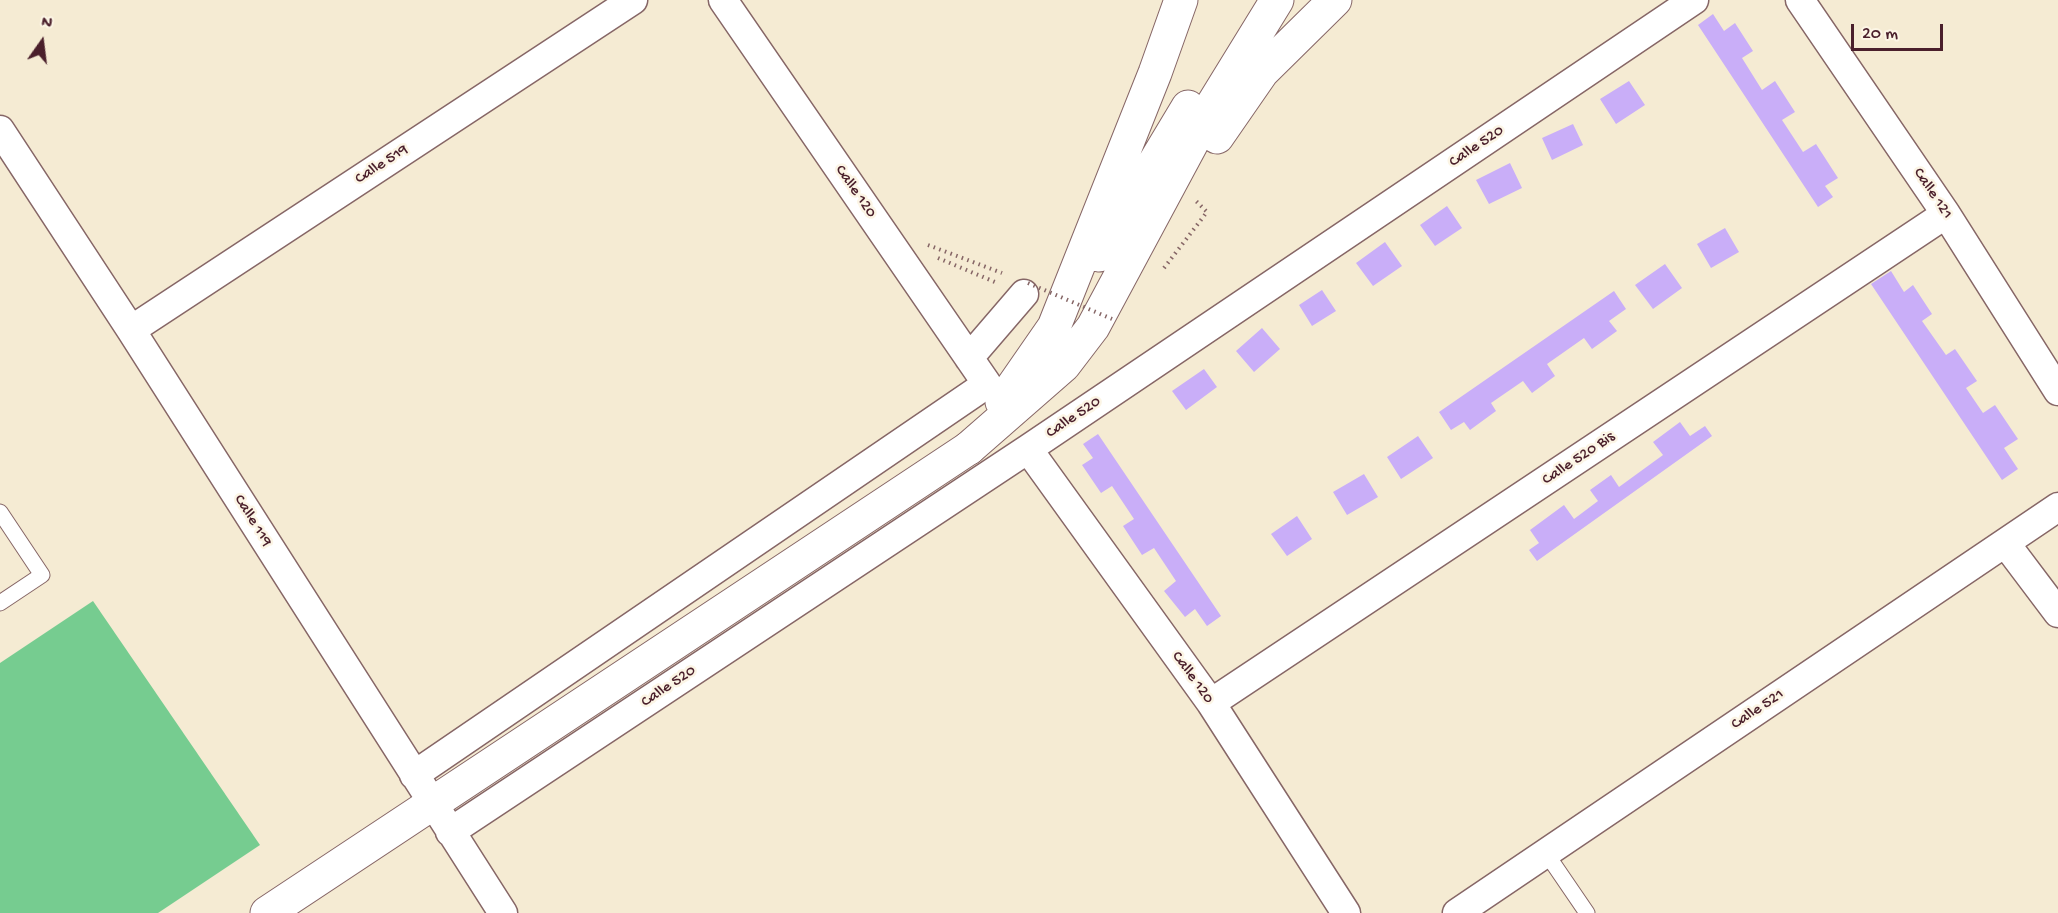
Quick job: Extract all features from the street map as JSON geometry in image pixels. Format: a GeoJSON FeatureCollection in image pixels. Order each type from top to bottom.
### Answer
{"type":"FeatureCollection","features":[{"type":"Feature","properties":{"kind":"main road"},"geometry":{"type":"LineString","coordinates":[[1054,327],[1155,73],[1181,0]]}},
{"type":"Feature","properties":{"kind":"main road"},"geometry":{"type":"LineString","coordinates":[[969,448],[1054,327],[1253,0]]}},
{"type":"Feature","properties":{"kind":"main road"},"geometry":{"type":"LineString","coordinates":[[969,448],[1064,365],[1093,327],[1210,109],[1277,0]]}},
{"type":"Feature","properties":{"kind":"main road"},"geometry":{"type":"LineString","coordinates":[[1127,267],[1262,72],[1335,0]]}},
{"type":"Feature","properties":{"kind":"main road","name":"Calle 520"},"geometry":{"type":"LineString","coordinates":[[267,913],[969,448]]}},
{"type":"Feature","properties":{"kind":"street","name":"Calle 519"},"geometry":{"type":"LineString","coordinates":[[131,330],[633,0]]}},
{"type":"Feature","properties":{"kind":"street","name":"Calle 120"},"geometry":{"type":"LineString","coordinates":[[414,775],[987,384],[723,0]]}},
{"type":"Feature","properties":{"kind":"street","name":"Calle 520"},"geometry":{"type":"LineString","coordinates":[[450,832],[1028,449],[1694,0]]}},
{"type":"Feature","properties":{"kind":"street","name":"Calle 121"},"geometry":{"type":"LineString","coordinates":[[1800,0],[1946,214],[2058,391]]}},
{"type":"Feature","properties":{"kind":"street","name":"Calle 119"},"geometry":{"type":"LineString","coordinates":[[0,130],[131,330],[503,913]]}},
{"type":"Feature","properties":{"kind":"street","name":"Calle 520 Bis"},"geometry":{"type":"LineString","coordinates":[[1211,703],[1946,214]]}},
{"type":"Feature","properties":{"kind":"street"},"geometry":{"type":"LineString","coordinates":[[969,358],[1019,283]]}},
{"type":"Feature","properties":{"kind":"street","name":"Calle 120"},"geometry":{"type":"LineString","coordinates":[[1028,449],[1211,703],[1346,913]]}},
{"type":"Feature","properties":{"kind":"street","name":"Calle 521"},"geometry":{"type":"LineString","coordinates":[[1457,913],[2058,507]]}},
{"type":"Feature","properties":{"kind":"street"},"geometry":{"type":"LineString","coordinates":[[2006,544],[2058,613]]}},
{"type":"Feature","properties":{"kind":"lane"},"geometry":{"type":"LineString","coordinates":[[0,512],[42,575],[0,603]]}},
{"type":"Feature","properties":{"kind":"lane"},"geometry":{"type":"LineString","coordinates":[[1546,853],[1587,913]]}},
{"type":"Feature","properties":{"kind":"path"},"geometry":{"type":"LineString","coordinates":[[921,242],[1019,283],[1112,318]]}},
{"type":"Feature","properties":{"kind":"path"},"geometry":{"type":"LineString","coordinates":[[930,255],[1019,283]]}},
{"type":"Feature","properties":{"kind":"green space"},"geometry":{"type":"Polygon","coordinates":[[[93,601],[260,845],[158,913],[0,913],[0,663],[93,601]]]}},
{"type":"Feature","properties":{"kind":"building"},"geometry":{"type":"Polygon","coordinates":[[[1713,14],[1724,31],[1735,23],[1753,51],[1742,58],[1762,90],[1775,81],[1795,112],[1782,120],[1803,152],[1816,144],[1838,178],[1825,186],[1833,197],[1818,207],[1698,25],[1713,14]]]}},
{"type":"Feature","properties":{"kind":"building"},"geometry":{"type":"Polygon","coordinates":[[[1629,81],[1645,105],[1616,124],[1600,99],[1629,81]]]}},
{"type":"Feature","properties":{"kind":"building"},"geometry":{"type":"Polygon","coordinates":[[[1573,124],[1583,145],[1552,160],[1542,138],[1573,124]]]}},
{"type":"Feature","properties":{"kind":"building"},"geometry":{"type":"Polygon","coordinates":[[[1510,163],[1522,188],[1489,204],[1476,180],[1510,163]]]}},
{"type":"Feature","properties":{"kind":"building"},"geometry":{"type":"Polygon","coordinates":[[[1447,206],[1462,228],[1435,246],[1420,225],[1447,206]]]}},
{"type":"Feature","properties":{"kind":"building"},"geometry":{"type":"Polygon","coordinates":[[[1725,228],[1739,252],[1711,268],[1697,244],[1725,228]]]}},
{"type":"Feature","properties":{"kind":"building"},"geometry":{"type":"Polygon","coordinates":[[[1385,242],[1402,266],[1373,286],[1356,263],[1385,242]]]}},
{"type":"Feature","properties":{"kind":"building"},"geometry":{"type":"Polygon","coordinates":[[[1665,264],[1682,288],[1653,309],[1635,285],[1665,264]]]}},
{"type":"Feature","properties":{"kind":"building"},"geometry":{"type":"Polygon","coordinates":[[[1891,271],[1904,292],[1913,285],[1932,314],[1922,321],[1946,355],[1955,349],[1977,381],[1966,388],[1983,413],[1995,405],[2018,439],[2004,448],[2018,469],[2002,480],[1871,284],[1891,271]]]}},
{"type":"Feature","properties":{"kind":"building"},"geometry":{"type":"Polygon","coordinates":[[[1322,290],[1336,311],[1312,326],[1299,305],[1322,290]]]}},
{"type":"Feature","properties":{"kind":"building"},"geometry":{"type":"Polygon","coordinates":[[[1614,291],[1626,309],[1609,321],[1617,331],[1592,349],[1584,338],[1547,364],[1555,376],[1532,393],[1523,381],[1491,403],[1496,411],[1470,430],[1464,422],[1451,430],[1439,412],[1614,291]]]}},
{"type":"Feature","properties":{"kind":"building"},"geometry":{"type":"Polygon","coordinates":[[[1262,328],[1280,349],[1254,372],[1236,351],[1262,328]]]}},
{"type":"Feature","properties":{"kind":"building"},"geometry":{"type":"Polygon","coordinates":[[[1204,369],[1217,387],[1186,410],[1172,391],[1204,369]]]}},
{"type":"Feature","properties":{"kind":"building"},"geometry":{"type":"Polygon","coordinates":[[[1680,422],[1690,436],[1705,426],[1712,436],[1537,561],[1529,550],[1539,543],[1530,530],[1564,505],[1574,519],[1598,501],[1590,490],[1611,475],[1619,487],[1663,455],[1653,442],[1680,422]]]}},
{"type":"Feature","properties":{"kind":"building"},"geometry":{"type":"Polygon","coordinates":[[[1098,434],[1221,616],[1207,626],[1195,609],[1185,617],[1164,591],[1176,581],[1154,548],[1142,555],[1123,526],[1134,519],[1112,486],[1101,493],[1082,465],[1093,458],[1083,444],[1098,434]]]}},
{"type":"Feature","properties":{"kind":"building"},"geometry":{"type":"Polygon","coordinates":[[[1418,436],[1433,458],[1401,479],[1387,457],[1418,436]]]}},
{"type":"Feature","properties":{"kind":"building"},"geometry":{"type":"Polygon","coordinates":[[[1364,474],[1378,497],[1347,515],[1333,492],[1364,474]]]}},
{"type":"Feature","properties":{"kind":"building"},"geometry":{"type":"Polygon","coordinates":[[[1297,516],[1312,539],[1287,556],[1271,534],[1297,516]]]}}]}
